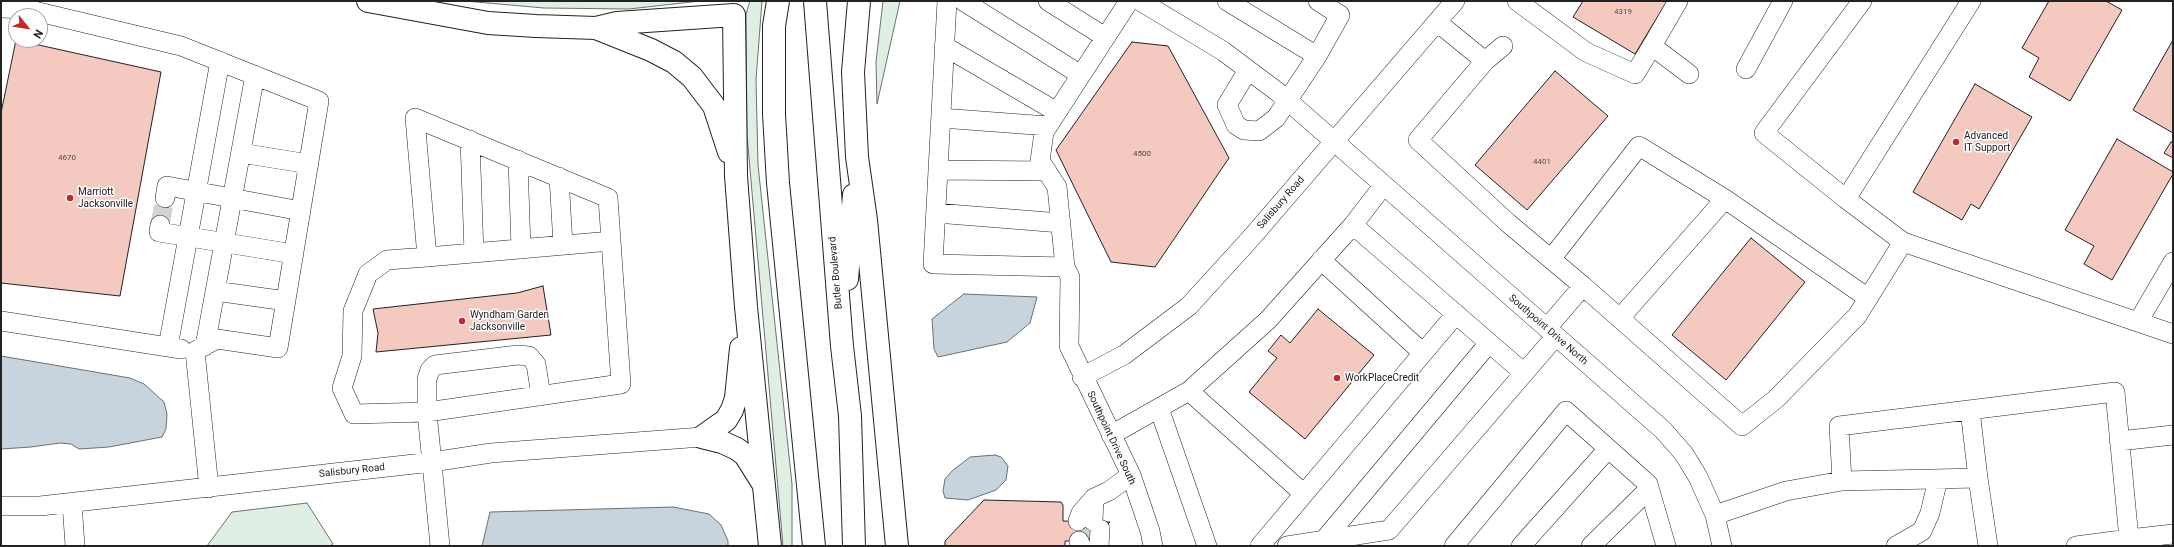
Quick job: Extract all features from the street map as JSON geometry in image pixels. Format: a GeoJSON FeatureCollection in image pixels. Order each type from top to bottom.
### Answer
{"type":"FeatureCollection","features":[{"type":"Feature","properties":{"kind":"highway"},"geometry":{"type":"LineString","coordinates":[[368,1],[488,23],[596,28],[617,23],[738,8],[736,176],[746,307],[770,546]]}},
{"type":"Feature","properties":{"kind":"highway"},"geometry":{"type":"LineString","coordinates":[[778,1],[774,26],[774,114],[778,183],[814,546]]}},
{"type":"Feature","properties":{"kind":"highway","name":"Butler Boulevard"},"geometry":{"type":"LineString","coordinates":[[815,1],[842,346],[850,416],[854,546]]}},
{"type":"Feature","properties":{"kind":"highway"},"geometry":{"type":"LineString","coordinates":[[859,1],[853,72],[857,157],[866,220],[897,546]]}},
{"type":"Feature","properties":{"kind":"highway"},"geometry":{"type":"LineString","coordinates":[[596,28],[651,50],[674,62],[692,77],[714,106],[736,176]]}},
{"type":"Feature","properties":{"kind":"highway"},"geometry":{"type":"LineString","coordinates":[[842,346],[857,157]]}},
{"type":"Feature","properties":{"kind":"highway"},"geometry":{"type":"LineString","coordinates":[[702,437],[726,420],[732,410],[736,398],[746,307]]}},
{"type":"Feature","properties":{"kind":"highway"},"geometry":{"type":"LineString","coordinates":[[702,437],[722,442],[737,449],[745,455],[764,486]]}},
{"type":"Feature","properties":{"kind":"street"},"geometry":{"type":"LineString","coordinates":[[947,1],[933,264],[1065,267]]}},
{"type":"Feature","properties":{"kind":"street"},"geometry":{"type":"LineString","coordinates":[[963,1],[1081,75]]}},
{"type":"Feature","properties":{"kind":"street"},"geometry":{"type":"LineString","coordinates":[[1048,1],[1105,37]]}},
{"type":"Feature","properties":{"kind":"street","name":"Southpoint Drive South"},"geometry":{"type":"LineString","coordinates":[[1129,1],[1044,132],[1040,161],[1057,186],[1065,267],[1070,277],[1069,346],[1082,377],[1131,475],[1150,531],[1153,546]]}},
{"type":"Feature","properties":{"kind":"street","name":"Southpoint Drive North"},"geometry":{"type":"LineString","coordinates":[[1140,1],[1223,51],[1287,100],[1334,143],[1663,430],[1684,454],[1698,477],[1715,515],[1722,546]]}},
{"type":"Feature","properties":{"kind":"street"},"geometry":{"type":"LineString","coordinates":[[1227,1],[1317,56]]}},
{"type":"Feature","properties":{"kind":"street"},"geometry":{"type":"LineString","coordinates":[[1248,70],[1227,105],[1236,125],[1244,130],[1259,131],[1276,118],[1317,56],[1344,8],[1318,1]]}},
{"type":"Feature","properties":{"kind":"street","name":"Salisbury Road"},"geometry":{"type":"LineString","coordinates":[[1082,377],[1124,355],[1188,306],[1251,238],[1455,1]]}},
{"type":"Feature","properties":{"kind":"street"},"geometry":{"type":"LineString","coordinates":[[1517,1],[1537,7],[1586,52],[1635,74],[1678,1]]}},
{"type":"Feature","properties":{"kind":"street"},"geometry":{"type":"LineString","coordinates":[[1746,69],[1782,1]]}},
{"type":"Feature","properties":{"kind":"street"},"geometry":{"type":"LineString","coordinates":[[1862,1],[1764,133],[1902,242],[2173,334]]}},
{"type":"Feature","properties":{"kind":"street"},"geometry":{"type":"LineString","coordinates":[[1846,199],[1971,1]]}},
{"type":"Feature","properties":{"kind":"street"},"geometry":{"type":"LineString","coordinates":[[1,8],[26,9],[181,46],[319,101],[278,348],[217,339],[200,348],[168,347],[1,321]]}},
{"type":"Feature","properties":{"kind":"street"},"geometry":{"type":"LineString","coordinates":[[1437,22],[1485,61]]}},
{"type":"Feature","properties":{"kind":"street"},"geometry":{"type":"LineString","coordinates":[[944,46],[1052,119]]}},
{"type":"Feature","properties":{"kind":"street"},"geometry":{"type":"LineString","coordinates":[[1503,46],[1485,61],[1418,140],[1742,426],[1776,399],[1857,316],[1902,242]]}},
{"type":"Feature","properties":{"kind":"street"},"geometry":{"type":"LineString","coordinates":[[1652,46],[1689,74]]}},
{"type":"Feature","properties":{"kind":"street"},"geometry":{"type":"LineString","coordinates":[[168,347],[220,61]]}},
{"type":"Feature","properties":{"kind":"street"},"geometry":{"type":"LineString","coordinates":[[209,488],[200,348],[215,291],[225,243],[255,75]]}},
{"type":"Feature","properties":{"kind":"street"},"geometry":{"type":"LineString","coordinates":[[427,257],[415,118],[608,198],[621,384],[427,412],[354,414],[342,388],[352,356],[353,311],[368,274],[387,260],[427,257],[611,241]]}},
{"type":"Feature","properties":{"kind":"street"},"geometry":{"type":"LineString","coordinates":[[941,118],[1052,119]]}},
{"type":"Feature","properties":{"kind":"street"},"geometry":{"type":"LineString","coordinates":[[470,140],[474,253]]}},
{"type":"Feature","properties":{"kind":"street"},"geometry":{"type":"LineString","coordinates":[[1551,259],[1638,146],[1725,199],[1868,298]]}},
{"type":"Feature","properties":{"kind":"street"},"geometry":{"type":"LineString","coordinates":[[241,153],[308,164]]}},
{"type":"Feature","properties":{"kind":"street"},"geometry":{"type":"LineString","coordinates":[[518,160],[521,249]]}},
{"type":"Feature","properties":{"kind":"street"},"geometry":{"type":"LineString","coordinates":[[938,170],[1047,171]]}},
{"type":"Feature","properties":{"kind":"street"},"geometry":{"type":"LineString","coordinates":[[559,177],[563,245]]}},
{"type":"Feature","properties":{"kind":"street"},"geometry":{"type":"LineString","coordinates":[[165,198],[167,186],[233,197],[301,211]]}},
{"type":"Feature","properties":{"kind":"street"},"geometry":{"type":"LineString","coordinates":[[1111,435],[1189,391],[1268,320],[1353,225],[1383,186]]}},
{"type":"Feature","properties":{"kind":"street"},"geometry":{"type":"LineString","coordinates":[[1620,318],[1725,199]]}},
{"type":"Feature","properties":{"kind":"street"},"geometry":{"type":"LineString","coordinates":[[936,213],[1061,223]]}},
{"type":"Feature","properties":{"kind":"street"},"geometry":{"type":"LineString","coordinates":[[160,224],[159,232],[294,254]]}},
{"type":"Feature","properties":{"kind":"street"},"geometry":{"type":"LineString","coordinates":[[1353,225],[1524,373]]}},
{"type":"Feature","properties":{"kind":"street"},"geometry":{"type":"LineString","coordinates":[[1321,260],[1423,353]]}},
{"type":"Feature","properties":{"kind":"street"},"geometry":{"type":"LineString","coordinates":[[2138,322],[2173,262]]}},
{"type":"Feature","properties":{"kind":"street"},"geometry":{"type":"LineString","coordinates":[[1287,546],[1389,530],[1524,373],[1583,286]]}},
{"type":"Feature","properties":{"kind":"street"},"geometry":{"type":"LineString","coordinates":[[215,291],[286,301]]}},
{"type":"Feature","properties":{"kind":"street"},"geometry":{"type":"LineString","coordinates":[[1260,546],[1456,314]]}},
{"type":"Feature","properties":{"kind":"street"},"geometry":{"type":"LineString","coordinates":[[1324,540],[1489,343]]}},
{"type":"Feature","properties":{"kind":"street"},"geometry":{"type":"LineString","coordinates":[[439,546],[427,412],[426,393],[428,374],[435,365],[439,364],[518,355],[529,356],[536,364],[541,396]]}},
{"type":"Feature","properties":{"kind":"street"},"geometry":{"type":"LineString","coordinates":[[1189,391],[1304,494]]}},
{"type":"Feature","properties":{"kind":"street"},"geometry":{"type":"LineString","coordinates":[[1842,481],[1839,426],[2115,392],[2129,539]]}},
{"type":"Feature","properties":{"kind":"street"},"geometry":{"type":"LineString","coordinates":[[1159,408],[1207,546]]}},
{"type":"Feature","properties":{"kind":"street"},"geometry":{"type":"LineString","coordinates":[[1970,410],[1988,546]]}},
{"type":"Feature","properties":{"kind":"street"},"geometry":{"type":"LineString","coordinates":[[1454,546],[1566,411],[1648,484],[1666,546]]}},
{"type":"Feature","properties":{"kind":"street"},"geometry":{"type":"LineString","coordinates":[[2119,441],[2173,435]]}},
{"type":"Feature","properties":{"kind":"street","name":"Salisbury Road"},"geometry":{"type":"LineString","coordinates":[[1,506],[40,506],[72,503],[432,462],[491,453],[702,437]]}},
{"type":"Feature","properties":{"kind":"street"},"geometry":{"type":"LineString","coordinates":[[1521,546],[1608,449]]}},
{"type":"Feature","properties":{"kind":"street"},"geometry":{"type":"LineString","coordinates":[[1090,535],[1094,498],[1109,491],[1131,475]]}},
{"type":"Feature","properties":{"kind":"street"},"geometry":{"type":"LineString","coordinates":[[1715,515],[1786,491],[1842,481],[1978,478]]}},
{"type":"Feature","properties":{"kind":"street"},"geometry":{"type":"LineString","coordinates":[[1896,546],[1922,531],[1930,513],[1938,479]]}},
{"type":"Feature","properties":{"kind":"street"},"geometry":{"type":"LineString","coordinates":[[1591,546],[1649,489]]}},
{"type":"Feature","properties":{"kind":"street"},"geometry":{"type":"LineString","coordinates":[[72,503],[75,546]]}},
{"type":"Feature","properties":{"kind":"street"},"geometry":{"type":"LineString","coordinates":[[2076,546],[2173,534]]}},
{"type":"Feature","properties":{"kind":"green space"},"geometry":{"type":"Polygon","coordinates":[[[465,1],[700,1],[629,9],[544,8],[465,1]]]}},
{"type":"Feature","properties":{"kind":"green space"},"geometry":{"type":"Polygon","coordinates":[[[750,1],[762,1],[756,80],[758,165],[792,484],[792,546],[783,546],[747,135],[746,14],[750,1]]]}},
{"type":"Feature","properties":{"kind":"green space"},"geometry":{"type":"Polygon","coordinates":[[[883,1],[900,1],[877,104],[876,62],[883,1]]]}},
{"type":"Feature","properties":{"kind":"green space"},"geometry":{"type":"Polygon","coordinates":[[[307,503],[333,544],[330,546],[207,546],[232,512],[307,503]]]}},
{"type":"Feature","properties":{"kind":"shaded area"},"geometry":{"type":"Polygon","coordinates":[[[964,294],[1037,297],[1030,323],[1007,342],[938,357],[934,349],[932,319],[964,294]]]}},
{"type":"Feature","properties":{"kind":"shaded area"},"geometry":{"type":"Polygon","coordinates":[[[1,356],[130,378],[144,384],[164,402],[167,414],[166,429],[162,437],[109,447],[79,449],[71,444],[60,443],[1,449],[1,356]]]}},
{"type":"Feature","properties":{"kind":"shaded area"},"geometry":{"type":"Polygon","coordinates":[[[995,455],[1001,457],[1008,466],[1006,480],[996,490],[968,500],[945,498],[943,491],[945,479],[952,471],[970,457],[995,455]]]}},
{"type":"Feature","properties":{"kind":"shaded area"},"geometry":{"type":"Polygon","coordinates":[[[673,507],[709,514],[721,525],[728,541],[728,546],[482,546],[490,512],[673,507]]]}},
{"type":"Feature","properties":{"kind":"building"},"geometry":{"type":"Polygon","coordinates":[[[1583,1],[1667,1],[1635,54],[1573,17],[1583,1]]]}},
{"type":"Feature","properties":{"kind":"building"},"geometry":{"type":"Polygon","coordinates":[[[2049,1],[2106,1],[2122,10],[2070,101],[2029,77],[2039,58],[2022,48],[2049,1]]]}},
{"type":"Feature","properties":{"kind":"building"},"geometry":{"type":"Polygon","coordinates":[[[2173,40],[2173,133],[2133,110],[2173,40]]]}},
{"type":"Feature","properties":{"kind":"building"},"geometry":{"type":"Polygon","coordinates":[[[1132,42],[1168,46],[1229,158],[1155,267],[1111,262],[1056,150],[1132,42]]]}},
{"type":"Feature","properties":{"kind":"building","name":"Marriott Jacksonville"},"geometry":{"type":"Polygon","coordinates":[[[48,47],[161,72],[120,296],[1,283],[1,113],[14,48],[48,47]]]}},
{"type":"Feature","properties":{"kind":"building"},"geometry":{"type":"Polygon","coordinates":[[[1555,71],[1608,116],[1527,210],[1475,165],[1555,71]]]}},
{"type":"Feature","properties":{"kind":"building"},"geometry":{"type":"Polygon","coordinates":[[[1975,84],[2032,117],[1979,209],[1971,204],[1962,220],[1913,192],[1975,84]]]}},
{"type":"Feature","properties":{"kind":"building"},"geometry":{"type":"Polygon","coordinates":[[[2117,139],[2173,172],[2173,174],[2112,280],[2084,264],[2094,246],[2065,230],[2117,139]]]}},
{"type":"Feature","properties":{"kind":"building"},"geometry":{"type":"Polygon","coordinates":[[[2171,142],[2173,143],[2173,158],[2164,153],[2171,142]]]}},
{"type":"Feature","properties":{"kind":"building"},"geometry":{"type":"Polygon","coordinates":[[[1751,238],[1805,282],[1726,380],[1672,335],[1751,238]]]}},
{"type":"Feature","properties":{"kind":"building","name":"Wyndham Garden Jacksonville"},"geometry":{"type":"Polygon","coordinates":[[[543,286],[551,335],[376,352],[378,333],[373,309],[517,293],[543,286]]]}},
{"type":"Feature","properties":{"kind":"building"},"geometry":{"type":"Polygon","coordinates":[[[1318,309],[1374,355],[1305,439],[1249,392],[1277,358],[1268,351],[1281,335],[1290,343],[1318,309]]]}},
{"type":"Feature","properties":{"kind":"building"},"geometry":{"type":"Polygon","coordinates":[[[984,500],[1061,502],[1063,505],[1063,521],[1110,522],[1103,529],[1098,529],[1087,541],[1065,541],[1065,546],[945,546],[945,541],[984,500]]]}},
{"type":"Feature","properties":{"kind":"tunnel"},"geometry":{"type":"LineString","coordinates":[[160,225],[165,198]]}},
{"type":"Feature","properties":{"kind":"tunnel"},"geometry":{"type":"LineString","coordinates":[[1086,521],[1087,541]]}},
{"type":"Feature","properties":{"kind":"place","name":"Advanced IT Support"},"geometry":{"type":"Point","coordinates":[1956,142]}},
{"type":"Feature","properties":{"kind":"place","name":"Marriott Jacksonville"},"geometry":{"type":"Point","coordinates":[70,198]}},
{"type":"Feature","properties":{"kind":"place","name":"Wyndham Garden Jacksonville"},"geometry":{"type":"Point","coordinates":[462,321]}},
{"type":"Feature","properties":{"kind":"place","name":"WorkPlaceCredit"},"geometry":{"type":"Point","coordinates":[1337,378]}}]}
